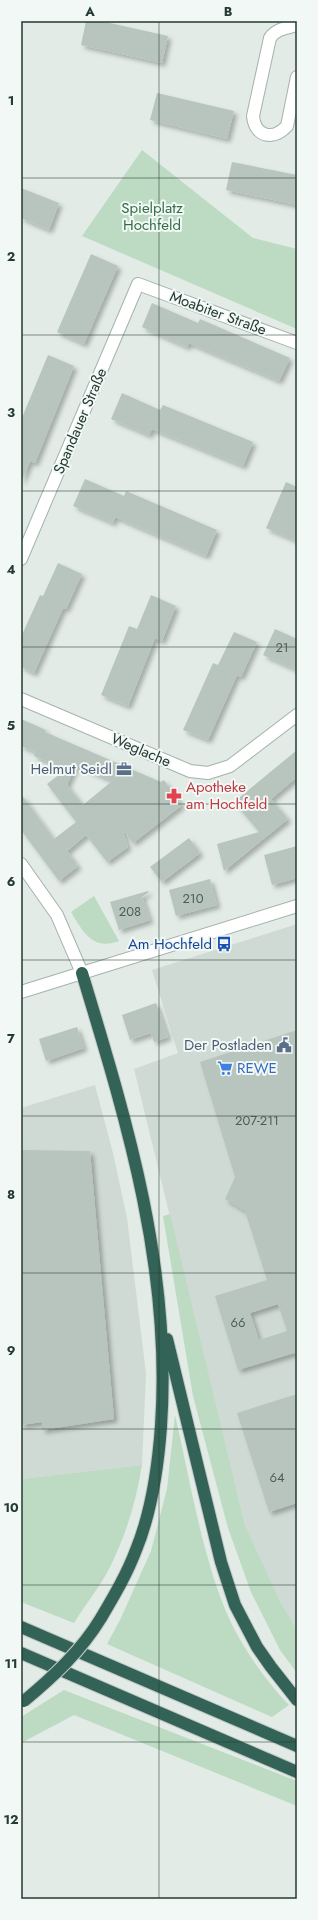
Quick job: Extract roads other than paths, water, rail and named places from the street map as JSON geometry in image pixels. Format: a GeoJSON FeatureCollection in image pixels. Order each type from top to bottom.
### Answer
{"type":"FeatureCollection","features":[{"type":"Feature","properties":{"kind":"highway"},"geometry":{"type":"LineString","coordinates":[[23,1702],[60,1669],[78,1650],[101,1618],[124,1579],[137,1550],[147,1519],[154,1488],[159,1449],[162,1402],[160,1313],[154,1257],[138,1168],[113,1073],[82,973]]}},
{"type":"Feature","properties":{"kind":"highway"},"geometry":{"type":"LineString","coordinates":[[160,1313],[222,1562],[235,1605],[264,1657],[297,1700]]}},
{"type":"Feature","properties":{"kind":"highway"},"geometry":{"type":"LineString","coordinates":[[21,1627],[297,1746]]}},
{"type":"Feature","properties":{"kind":"highway"},"geometry":{"type":"LineString","coordinates":[[21,1653],[297,1772]]}},
{"type":"Feature","properties":{"kind":"street"},"geometry":{"type":"LineString","coordinates":[[297,25],[280,29],[273,33],[270,38],[253,116],[254,123],[261,133],[267,135],[275,134],[282,132],[287,126],[297,77]]}},
{"type":"Feature","properties":{"kind":"street","name":"Moabiter Straße"},"geometry":{"type":"LineString","coordinates":[[138,284],[297,343]]}},
{"type":"Feature","properties":{"kind":"street","name":"Spandauer Straße"},"geometry":{"type":"LineString","coordinates":[[21,559],[138,284]]}},
{"type":"Feature","properties":{"kind":"street","name":"Weglache"},"geometry":{"type":"LineString","coordinates":[[21,699],[190,771],[208,773],[230,766],[297,715]]}},
{"type":"Feature","properties":{"kind":"street"},"geometry":{"type":"LineString","coordinates":[[21,864],[57,915],[82,973]]}},
{"type":"Feature","properties":{"kind":"street"},"geometry":{"type":"LineString","coordinates":[[21,992],[297,906]]}},
{"type":"Feature","properties":{"kind":"place","name":"Helmut Seidl"},"geometry":{"type":"Point","coordinates":[124,769]}},
{"type":"Feature","properties":{"kind":"place","name":"Apotheke am Hochfeld"},"geometry":{"type":"Point","coordinates":[174,796]}},
{"type":"Feature","properties":{"kind":"place","name":"Am Hochfeld"},"geometry":{"type":"Point","coordinates":[224,944]}},
{"type":"Feature","properties":{"kind":"place","name":"Der Postladen"},"geometry":{"type":"Point","coordinates":[284,1045]}},
{"type":"Feature","properties":{"kind":"place","name":"REWE"},"geometry":{"type":"Point","coordinates":[225,1068]}},
{"type":"Feature","properties":{"kind":"park label","name":"Spielplatz Hochfeld"},"geometry":{"type":"Point","coordinates":[152,216]}}]}
